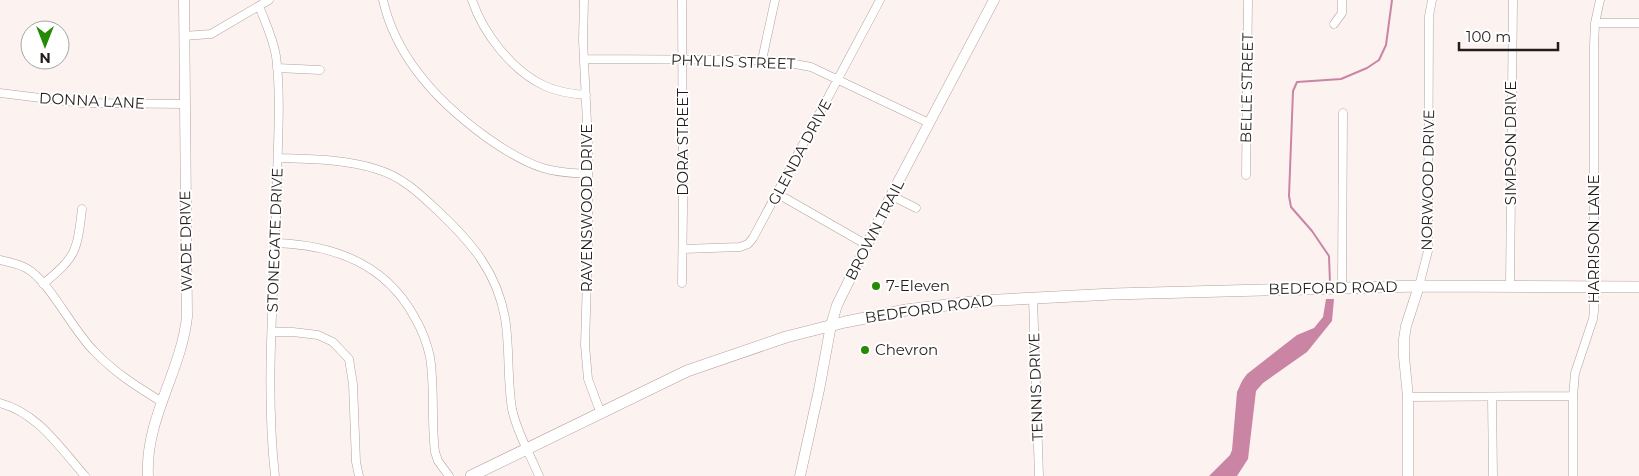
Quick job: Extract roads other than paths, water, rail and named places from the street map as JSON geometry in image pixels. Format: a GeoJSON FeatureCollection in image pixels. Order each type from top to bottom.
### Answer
{"type":"FeatureCollection","features":[{"type":"Feature","properties":{"kind":"main road","name":"BEDFORD ROAD"},"geometry":{"type":"LineString","coordinates":[[471,476],[687,371],[786,336],[906,310],[980,301],[1032,298],[1334,287],[1639,287]]}},
{"type":"Feature","properties":{"kind":"street","name":"WADE DRIVE"},"geometry":{"type":"LineString","coordinates":[[148,476],[149,447],[154,422],[180,354],[187,317],[184,0]]}},
{"type":"Feature","properties":{"kind":"street"},"geometry":{"type":"LineString","coordinates":[[184,36],[211,34],[269,0]]}},
{"type":"Feature","properties":{"kind":"street"},"geometry":{"type":"LineString","coordinates":[[383,0],[397,39],[413,66],[453,111],[502,148],[529,162],[543,168],[588,174]]}},
{"type":"Feature","properties":{"kind":"street"},"geometry":{"type":"LineString","coordinates":[[472,0],[486,30],[499,48],[524,73],[546,87],[568,93],[586,95]]}},
{"type":"Feature","properties":{"kind":"street","name":"RAVENSWOOD DRIVE"},"geometry":{"type":"LineString","coordinates":[[584,0],[588,174],[586,355],[588,379],[601,414]]}},
{"type":"Feature","properties":{"kind":"street","name":"DORA STREET"},"geometry":{"type":"LineString","coordinates":[[682,0],[682,283]]}},
{"type":"Feature","properties":{"kind":"street"},"geometry":{"type":"LineString","coordinates":[[762,60],[775,0]]}},
{"type":"Feature","properties":{"kind":"street","name":"GLENDA DRIVE"},"geometry":{"type":"LineString","coordinates":[[683,249],[734,248],[748,244],[753,238],[880,0]]}},
{"type":"Feature","properties":{"kind":"street","name":"BROWN TRAIL"},"geometry":{"type":"LineString","coordinates":[[800,476],[820,390],[831,325],[837,305],[994,0]]}},
{"type":"Feature","properties":{"kind":"street","name":"BELLE STREET"},"geometry":{"type":"LineString","coordinates":[[1246,175],[1248,0]]}},
{"type":"Feature","properties":{"kind":"street"},"geometry":{"type":"LineString","coordinates":[[1334,24],[1342,13],[1342,0]]}},
{"type":"Feature","properties":{"kind":"street","name":"NORWOOD DRIVE"},"geometry":{"type":"LineString","coordinates":[[1408,476],[1408,397],[1404,339],[1428,251],[1430,16],[1432,0]]}},
{"type":"Feature","properties":{"kind":"street","name":"SIMPSON DRIVE"},"geometry":{"type":"LineString","coordinates":[[1510,286],[1513,0]]}},
{"type":"Feature","properties":{"kind":"street","name":"HARRISON LANE"},"geometry":{"type":"LineString","coordinates":[[1573,476],[1573,396],[1576,364],[1593,319],[1595,23],[1600,0]]}},
{"type":"Feature","properties":{"kind":"street","name":"STONEGATE DRIVE"},"geometry":{"type":"LineString","coordinates":[[259,6],[271,36],[277,68],[278,158],[270,386],[275,476]]}},
{"type":"Feature","properties":{"kind":"street"},"geometry":{"type":"LineString","coordinates":[[1595,23],[1639,23]]}},
{"type":"Feature","properties":{"kind":"street","name":"PHYLLIS STREET"},"geometry":{"type":"LineString","coordinates":[[584,59],[762,60],[800,64],[929,123]]}},
{"type":"Feature","properties":{"kind":"street"},"geometry":{"type":"LineString","coordinates":[[277,68],[320,70]]}},
{"type":"Feature","properties":{"kind":"street","name":"DONNA LANE"},"geometry":{"type":"LineString","coordinates":[[0,93],[80,103],[185,104]]}},
{"type":"Feature","properties":{"kind":"street"},"geometry":{"type":"LineString","coordinates":[[1334,287],[1343,113]]}},
{"type":"Feature","properties":{"kind":"street"},"geometry":{"type":"LineString","coordinates":[[278,158],[326,159],[374,168],[388,173],[415,188],[461,232],[480,256],[493,279],[502,305],[507,334],[512,407],[519,432],[539,476]]}},
{"type":"Feature","properties":{"kind":"street"},"geometry":{"type":"LineString","coordinates":[[778,194],[867,245]]}},
{"type":"Feature","properties":{"kind":"street"},"geometry":{"type":"LineString","coordinates":[[892,196],[916,208]]}},
{"type":"Feature","properties":{"kind":"street"},"geometry":{"type":"LineString","coordinates":[[43,284],[70,259],[77,247],[82,209]]}},
{"type":"Feature","properties":{"kind":"street"},"geometry":{"type":"LineString","coordinates":[[276,243],[295,243],[322,248],[361,262],[393,285],[402,296],[422,330],[429,354],[435,452],[448,476]]}},
{"type":"Feature","properties":{"kind":"street"},"geometry":{"type":"LineString","coordinates":[[0,260],[27,268],[43,284],[92,350],[120,376],[162,402]]}},
{"type":"Feature","properties":{"kind":"street","name":"TENNIS DRIVE"},"geometry":{"type":"LineString","coordinates":[[1032,298],[1039,476]]}},
{"type":"Feature","properties":{"kind":"street"},"geometry":{"type":"LineString","coordinates":[[272,332],[318,335],[333,342],[349,359],[353,384],[356,462],[359,476]]}},
{"type":"Feature","properties":{"kind":"street"},"geometry":{"type":"LineString","coordinates":[[1408,397],[1573,396]]}},
{"type":"Feature","properties":{"kind":"street"},"geometry":{"type":"LineString","coordinates":[[1492,397],[1493,476]]}},
{"type":"Feature","properties":{"kind":"street"},"geometry":{"type":"LineString","coordinates":[[0,403],[20,410],[32,417],[85,476]]}},
{"type":"Feature","properties":{"kind":"waterway"},"geometry":{"type":"LineString","coordinates":[[1330,283],[1329,256],[1312,231],[1291,207],[1289,196],[1293,91],[1297,82],[1341,79],[1367,68],[1379,60],[1386,45],[1392,0]]}},
{"type":"Feature","properties":{"kind":"place","name":"7-Eleven"},"geometry":{"type":"Point","coordinates":[876,286]}},
{"type":"Feature","properties":{"kind":"place","name":"Chevron"},"geometry":{"type":"Point","coordinates":[865,350]}}]}
